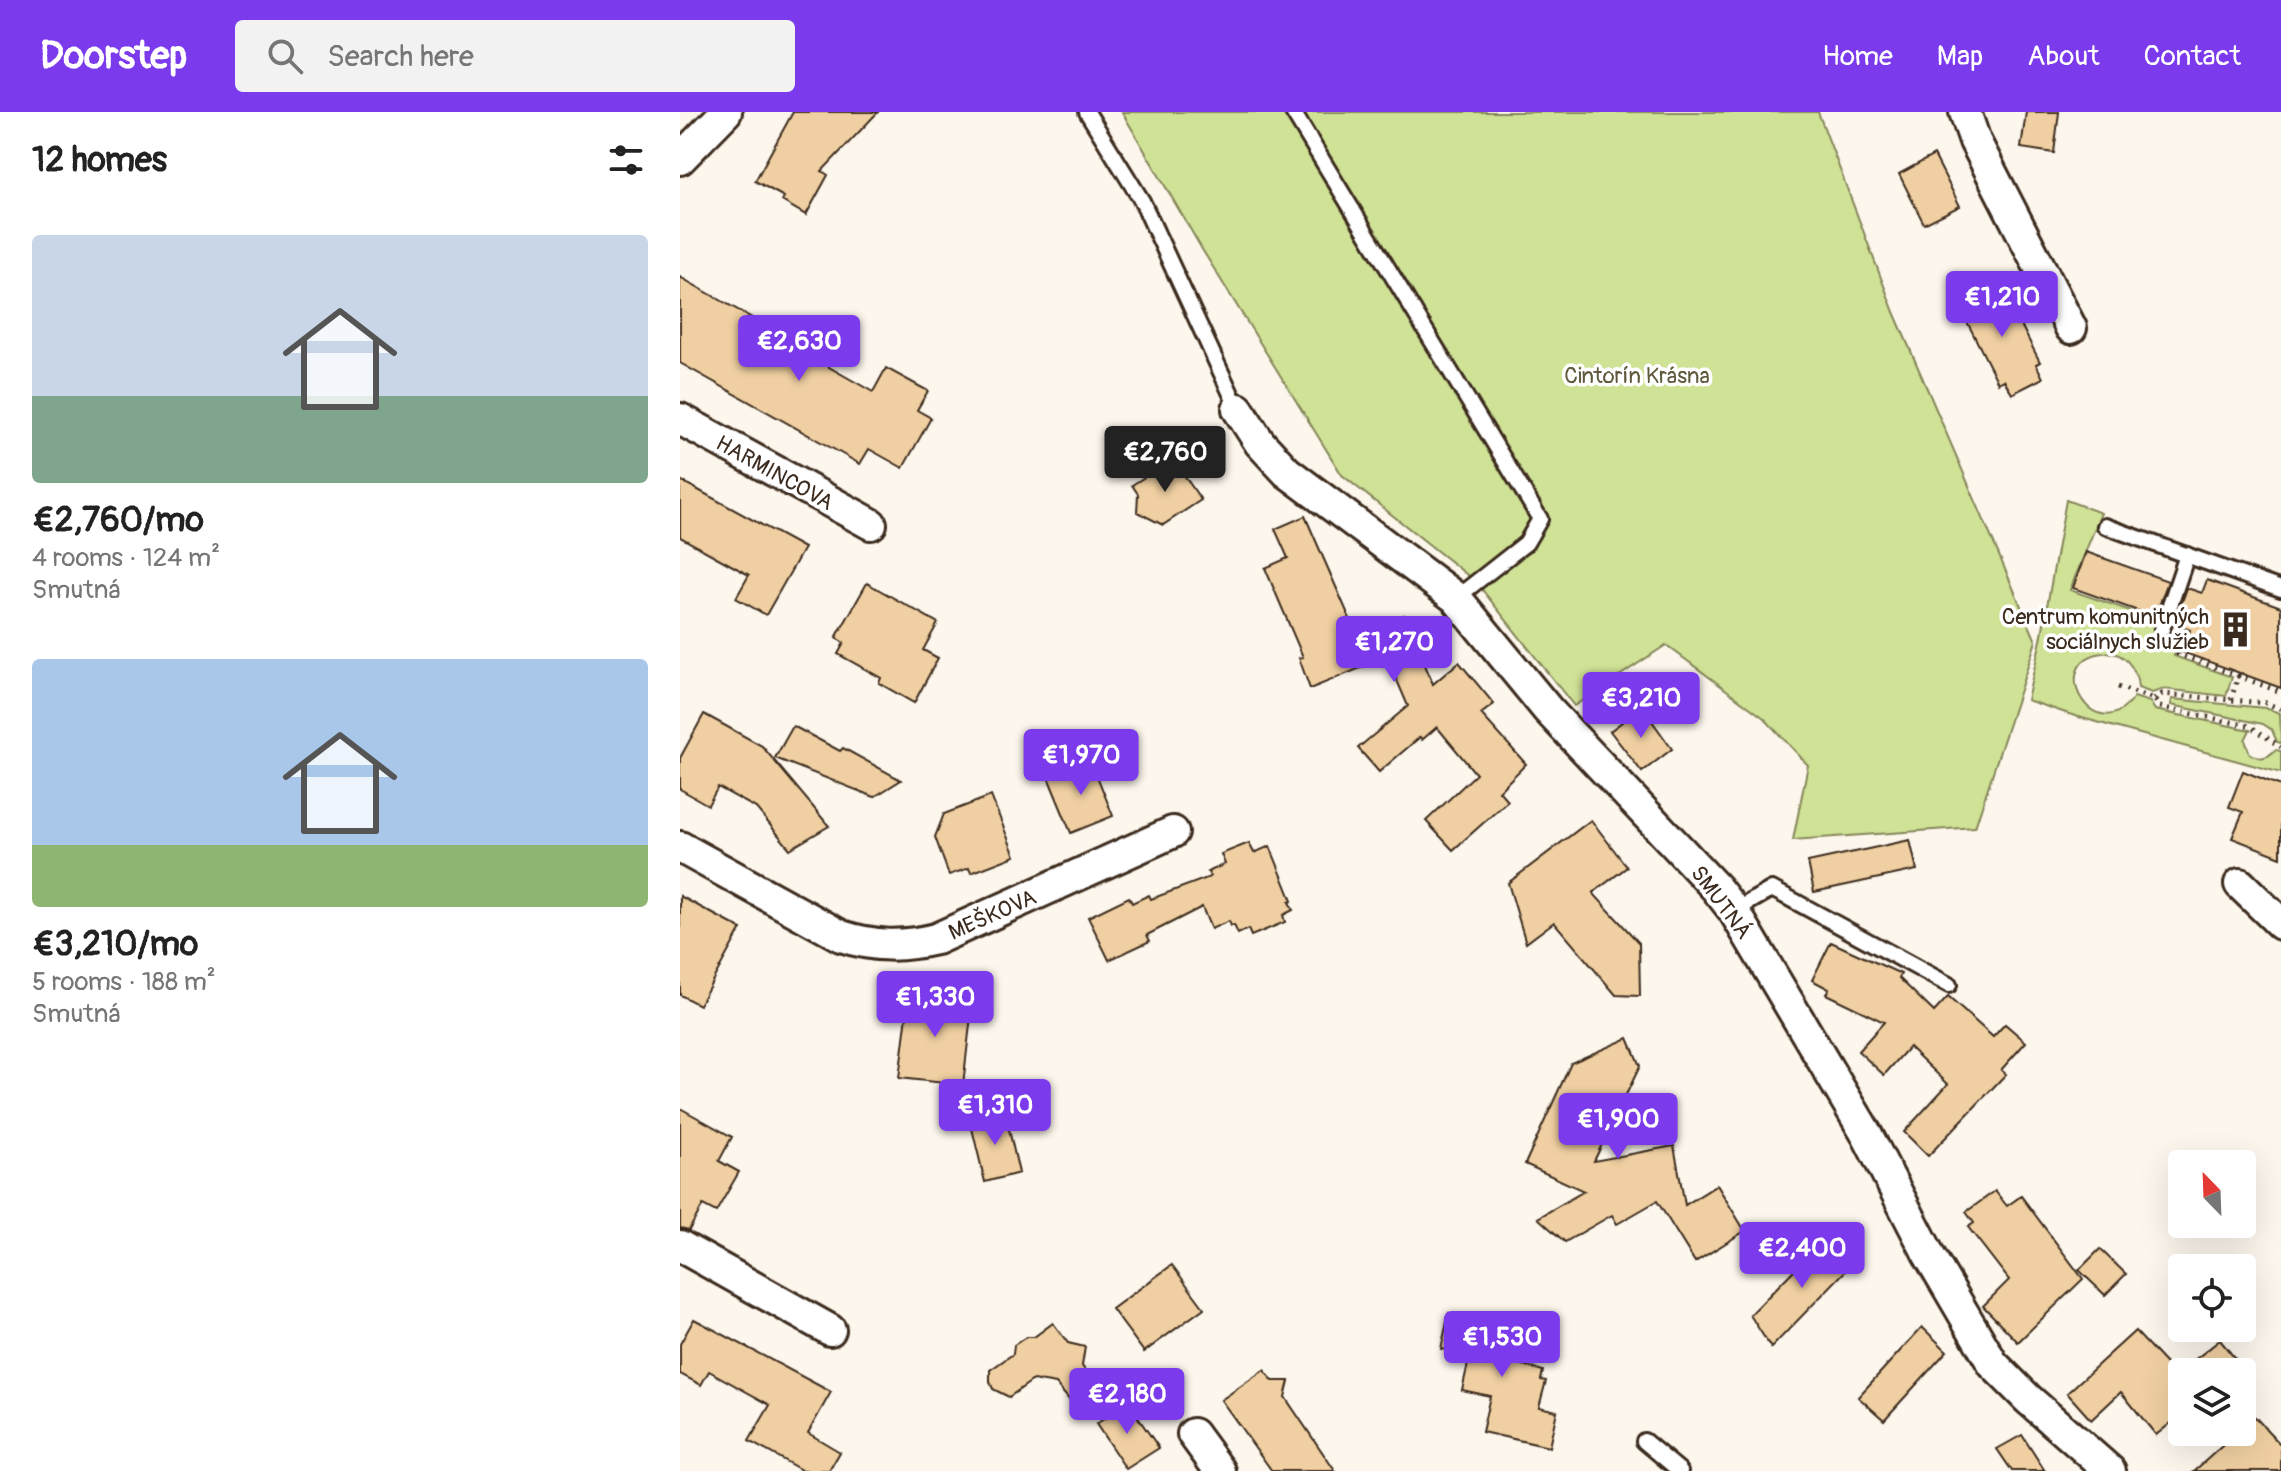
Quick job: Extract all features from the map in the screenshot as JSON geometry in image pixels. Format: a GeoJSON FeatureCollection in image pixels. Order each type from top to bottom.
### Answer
{"type":"FeatureCollection","features":[{"type":"Feature","properties":{"kind":"street"},"geometry":{"type":"LineString","coordinates":[[680,159],[726,112]]}},
{"type":"Feature","properties":{"kind":"street"},"geometry":{"type":"LineString","coordinates":[[1965,112],[1975,141],[2071,328]]}},
{"type":"Feature","properties":{"kind":"street","name":"SMUTNÁ"},"geometry":{"type":"LineString","coordinates":[[1238,409],[1260,443],[1287,472],[1456,598],[1548,710],[1716,888],[1734,911],[1867,1135],[1929,1255],[1993,1364],[2110,1471]]}},
{"type":"Feature","properties":{"kind":"street","name":"HARMINCOVA"},"geometry":{"type":"LineString","coordinates":[[680,419],[871,524]]}},
{"type":"Feature","properties":{"kind":"street","name":"MEŠKOVA"},"geometry":{"type":"LineString","coordinates":[[680,847],[841,936],[887,946],[912,945],[936,939],[1173,832]]}},
{"type":"Feature","properties":{"kind":"street"},"geometry":{"type":"LineString","coordinates":[[2240,884],[2281,924]]}},
{"type":"Feature","properties":{"kind":"street"},"geometry":{"type":"LineString","coordinates":[[680,1246],[830,1330]]}},
{"type":"Feature","properties":{"kind":"street"},"geometry":{"type":"LineString","coordinates":[[1193,1434],[1220,1471]]}},
{"type":"Feature","properties":{"kind":"lane"},"geometry":{"type":"LineString","coordinates":[[1087,112],[1142,201],[1238,409]]}},
{"type":"Feature","properties":{"kind":"lane"},"geometry":{"type":"LineString","coordinates":[[1293,112],[1540,519],[1526,543],[1456,598]]}},
{"type":"Feature","properties":{"kind":"lane"},"geometry":{"type":"LineString","coordinates":[[2105,526],[2281,589]]}},
{"type":"Feature","properties":{"kind":"lane"},"geometry":{"type":"LineString","coordinates":[[2162,629],[2187,555]]}},
{"type":"Feature","properties":{"kind":"lane"},"geometry":{"type":"LineString","coordinates":[[1734,911],[1772,889],[1949,985]]}},
{"type":"Feature","properties":{"kind":"lane"},"geometry":{"type":"LineString","coordinates":[[1644,1441],[1680,1471]]}},
{"type":"Feature","properties":{"kind":"path"},"geometry":{"type":"LineString","coordinates":[[2183,641],[2178,654],[2281,692]]}},
{"type":"Feature","properties":{"kind":"path"},"geometry":{"type":"LineString","coordinates":[[2231,700],[2238,676]]}},
{"type":"Feature","properties":{"kind":"path"},"geometry":{"type":"LineString","coordinates":[[2118,687],[2154,699],[2160,707],[2250,726],[2281,747]]}},
{"type":"Feature","properties":{"kind":"path"},"geometry":{"type":"LineString","coordinates":[[2154,699],[2162,694],[2266,703],[2281,709]]}},
{"type":"Feature","properties":{"kind":"green space","name":"Cintorín Krásna"},"geometry":{"type":"Polygon","coordinates":[[[1122,112],[1818,112],[1894,312],[2036,641],[1975,827],[1793,840],[1808,765],[1764,718],[1666,645],[1574,706],[1476,582],[1342,475],[1203,251],[1122,112]]]}},
{"type":"Feature","properties":{"kind":"green space"},"geometry":{"type":"Polygon","coordinates":[[[2066,500],[2101,513],[2070,590],[2145,616],[2159,578],[2166,581],[2153,627],[2174,634],[2187,598],[2193,601],[2174,656],[2232,677],[2226,696],[2164,689],[2152,693],[2138,688],[2135,674],[2123,657],[2102,653],[2085,660],[2077,671],[2076,685],[2082,699],[2091,710],[2104,715],[2119,711],[2134,697],[2150,702],[2155,710],[2250,730],[2245,740],[2250,754],[2263,757],[2275,750],[2281,751],[2281,773],[2027,700],[2066,500]]]}},
{"type":"Feature","properties":{"kind":"green space"},"geometry":{"type":"Polygon","coordinates":[[[2172,699],[2265,708],[2280,713],[2281,743],[2277,742],[2272,730],[2263,724],[2171,705],[2172,699]]]}},
{"type":"Feature","properties":{"kind":"building"},"geometry":{"type":"Polygon","coordinates":[[[793,112],[878,112],[822,171],[828,175],[806,215],[782,201],[784,197],[755,181],[793,112]]]}},
{"type":"Feature","properties":{"kind":"building"},"geometry":{"type":"Polygon","coordinates":[[[2026,112],[2059,112],[2054,153],[2021,148],[2026,112]]]}},
{"type":"Feature","properties":{"kind":"building"},"geometry":{"type":"Polygon","coordinates":[[[1934,155],[1960,206],[1924,224],[1899,174],[1934,155]]]}},
{"type":"Feature","properties":{"kind":"building"},"geometry":{"type":"Polygon","coordinates":[[[680,277],[757,321],[755,325],[873,392],[886,368],[928,391],[917,410],[931,418],[903,468],[869,449],[860,464],[680,363],[680,277]]]}},
{"type":"Feature","properties":{"kind":"building"},"geometry":{"type":"Polygon","coordinates":[[[2000,284],[2040,362],[2036,364],[2043,378],[2012,394],[2004,380],[1998,383],[1958,304],[2000,284]]]}},
{"type":"Feature","properties":{"kind":"building"},"geometry":{"type":"Polygon","coordinates":[[[1173,459],[1201,500],[1163,525],[1137,512],[1138,494],[1132,485],[1173,459]]]}},
{"type":"Feature","properties":{"kind":"building"},"geometry":{"type":"Polygon","coordinates":[[[680,480],[804,548],[766,615],[736,598],[749,575],[680,537],[680,480]]]}},
{"type":"Feature","properties":{"kind":"building"},"geometry":{"type":"Polygon","coordinates":[[[1305,516],[1357,635],[1404,615],[1433,684],[1459,662],[1494,704],[1481,714],[1526,764],[1499,791],[1508,801],[1453,850],[1426,821],[1476,774],[1437,727],[1422,740],[1420,737],[1379,772],[1358,748],[1408,706],[1387,657],[1310,689],[1299,658],[1303,657],[1265,568],[1288,558],[1275,529],[1305,516]]]}},
{"type":"Feature","properties":{"kind":"building"},"geometry":{"type":"Polygon","coordinates":[[[2086,552],[2168,581],[2155,617],[2073,588],[2086,552]]]}},
{"type":"Feature","properties":{"kind":"building","name":"Centrum komunitných sociálnych služieb"},"geometry":{"type":"Polygon","coordinates":[[[2207,580],[2281,607],[2281,688],[2182,652],[2190,630],[2174,624],[2187,588],[2202,593],[2207,580]]]}},
{"type":"Feature","properties":{"kind":"building"},"geometry":{"type":"Polygon","coordinates":[[[867,583],[938,623],[923,650],[938,658],[914,703],[879,683],[881,678],[838,654],[844,643],[836,638],[867,583]]]}},
{"type":"Feature","properties":{"kind":"building"},"geometry":{"type":"Polygon","coordinates":[[[1642,707],[1672,749],[1642,772],[1610,731],[1642,707]]]}},
{"type":"Feature","properties":{"kind":"building"},"geometry":{"type":"Polygon","coordinates":[[[704,714],[762,746],[829,826],[790,849],[756,808],[718,787],[708,805],[680,789],[680,758],[704,714]]]}},
{"type":"Feature","properties":{"kind":"building"},"geometry":{"type":"Polygon","coordinates":[[[793,726],[840,751],[843,748],[901,780],[874,797],[775,758],[793,726]]]}},
{"type":"Feature","properties":{"kind":"building"},"geometry":{"type":"Polygon","coordinates":[[[1091,761],[1113,816],[1071,833],[1048,777],[1091,761]]]}},
{"type":"Feature","properties":{"kind":"building"},"geometry":{"type":"Polygon","coordinates":[[[2243,771],[2281,786],[2281,857],[2232,838],[2243,812],[2229,807],[2243,771]]]}},
{"type":"Feature","properties":{"kind":"building"},"geometry":{"type":"Polygon","coordinates":[[[991,796],[1015,856],[971,873],[969,868],[949,875],[935,837],[944,814],[991,796]]]}},
{"type":"Feature","properties":{"kind":"building"},"geometry":{"type":"Polygon","coordinates":[[[1591,820],[1627,867],[1593,893],[1639,943],[1640,996],[1616,995],[1554,922],[1526,943],[1508,883],[1591,820]]]}},
{"type":"Feature","properties":{"kind":"building"},"geometry":{"type":"Polygon","coordinates":[[[1910,840],[1917,870],[1814,892],[1808,862],[1910,840]]]}},
{"type":"Feature","properties":{"kind":"building"},"geometry":{"type":"Polygon","coordinates":[[[1249,843],[1254,853],[1270,846],[1292,901],[1289,902],[1293,910],[1283,915],[1285,922],[1251,936],[1248,929],[1238,934],[1229,921],[1211,929],[1202,907],[1147,935],[1150,941],[1109,960],[1088,917],[1129,897],[1132,903],[1149,895],[1151,899],[1210,877],[1208,872],[1225,864],[1221,854],[1249,843]]]}},
{"type":"Feature","properties":{"kind":"building"},"geometry":{"type":"Polygon","coordinates":[[[680,896],[741,929],[699,1005],[680,995],[680,896]]]}},
{"type":"Feature","properties":{"kind":"building"},"geometry":{"type":"Polygon","coordinates":[[[1831,942],[1901,974],[1899,978],[1934,1012],[1948,997],[1993,1037],[2005,1024],[2026,1042],[2001,1070],[2006,1074],[1928,1156],[1904,1132],[1948,1084],[1909,1047],[1884,1075],[1858,1051],[1884,1022],[1826,994],[1829,989],[1812,980],[1831,942]]]}},
{"type":"Feature","properties":{"kind":"building"},"geometry":{"type":"Polygon","coordinates":[[[910,991],[954,997],[954,1005],[972,1007],[963,1085],[899,1078],[910,991]]]}},
{"type":"Feature","properties":{"kind":"building"},"geometry":{"type":"Polygon","coordinates":[[[1628,1038],[1640,1066],[1594,1161],[1674,1146],[1685,1205],[1717,1185],[1745,1231],[1695,1262],[1657,1201],[1617,1224],[1612,1215],[1565,1242],[1538,1218],[1584,1191],[1525,1164],[1571,1063],[1628,1038]]]}},
{"type":"Feature","properties":{"kind":"building"},"geometry":{"type":"Polygon","coordinates":[[[680,1108],[732,1137],[719,1161],[739,1172],[716,1212],[703,1205],[689,1230],[680,1228],[680,1108]]]}},
{"type":"Feature","properties":{"kind":"building"},"geometry":{"type":"Polygon","coordinates":[[[1005,1112],[1019,1173],[985,1182],[970,1120],[1005,1112]]]}},
{"type":"Feature","properties":{"kind":"building"},"geometry":{"type":"Polygon","coordinates":[[[1995,1191],[2007,1206],[2021,1196],[2083,1279],[2018,1342],[1983,1306],[2009,1280],[1968,1227],[1974,1223],[1966,1212],[1995,1191]]]}},
{"type":"Feature","properties":{"kind":"building"},"geometry":{"type":"Polygon","coordinates":[[[1829,1234],[1856,1260],[1771,1348],[1750,1315],[1829,1234]]]}},
{"type":"Feature","properties":{"kind":"building"},"geometry":{"type":"Polygon","coordinates":[[[2100,1249],[2126,1274],[2105,1295],[2079,1270],[2100,1249]]]}},
{"type":"Feature","properties":{"kind":"building"},"geometry":{"type":"Polygon","coordinates":[[[1172,1265],[1204,1308],[1144,1352],[1112,1309],[1172,1265]]]}},
{"type":"Feature","properties":{"kind":"building"},"geometry":{"type":"Polygon","coordinates":[[[1449,1313],[1523,1330],[1521,1339],[1526,1340],[1520,1364],[1543,1371],[1541,1380],[1546,1381],[1539,1407],[1557,1411],[1549,1447],[1482,1432],[1490,1396],[1462,1390],[1470,1355],[1441,1349],[1449,1313]]]}},
{"type":"Feature","properties":{"kind":"building"},"geometry":{"type":"Polygon","coordinates":[[[694,1319],[831,1392],[808,1433],[840,1452],[829,1471],[803,1471],[749,1441],[770,1405],[709,1371],[701,1385],[680,1374],[680,1344],[694,1319]]]}},
{"type":"Feature","properties":{"kind":"building"},"geometry":{"type":"Polygon","coordinates":[[[1053,1323],[1068,1343],[1085,1347],[1082,1366],[1111,1406],[1071,1402],[1056,1384],[1033,1380],[1009,1397],[993,1389],[990,1370],[1013,1354],[1014,1345],[1026,1337],[1034,1337],[1053,1323]]]}},
{"type":"Feature","properties":{"kind":"building"},"geometry":{"type":"Polygon","coordinates":[[[1922,1327],[1947,1351],[1884,1420],[1858,1397],[1922,1327]]]}},
{"type":"Feature","properties":{"kind":"building"},"geometry":{"type":"Polygon","coordinates":[[[2135,1331],[2168,1366],[2168,1425],[2156,1435],[2121,1392],[2091,1420],[2067,1393],[2135,1331]]]}},
{"type":"Feature","properties":{"kind":"building"},"geometry":{"type":"Polygon","coordinates":[[[2222,1342],[2235,1358],[2197,1358],[2222,1342]]]}},
{"type":"Feature","properties":{"kind":"building"},"geometry":{"type":"Polygon","coordinates":[[[1264,1370],[1273,1381],[1289,1381],[1285,1397],[1335,1471],[1272,1471],[1221,1400],[1264,1370]]]}},
{"type":"Feature","properties":{"kind":"building"},"geometry":{"type":"Polygon","coordinates":[[[1128,1403],[1159,1448],[1126,1469],[1096,1424],[1128,1403]]]}},
{"type":"Feature","properties":{"kind":"building"},"geometry":{"type":"Polygon","coordinates":[[[2256,1418],[2281,1445],[2281,1471],[2194,1471],[2222,1446],[2256,1446],[2256,1418]]]}},
{"type":"Feature","properties":{"kind":"building"},"geometry":{"type":"Polygon","coordinates":[[[2022,1435],[2045,1471],[2012,1471],[1997,1449],[2022,1435]]]}},
{"type":"Feature","properties":{"kind":"place","name":"Centrum komunitných sociálnych služieb"},"geometry":{"type":"Point","coordinates":[2235,629]}}]}
